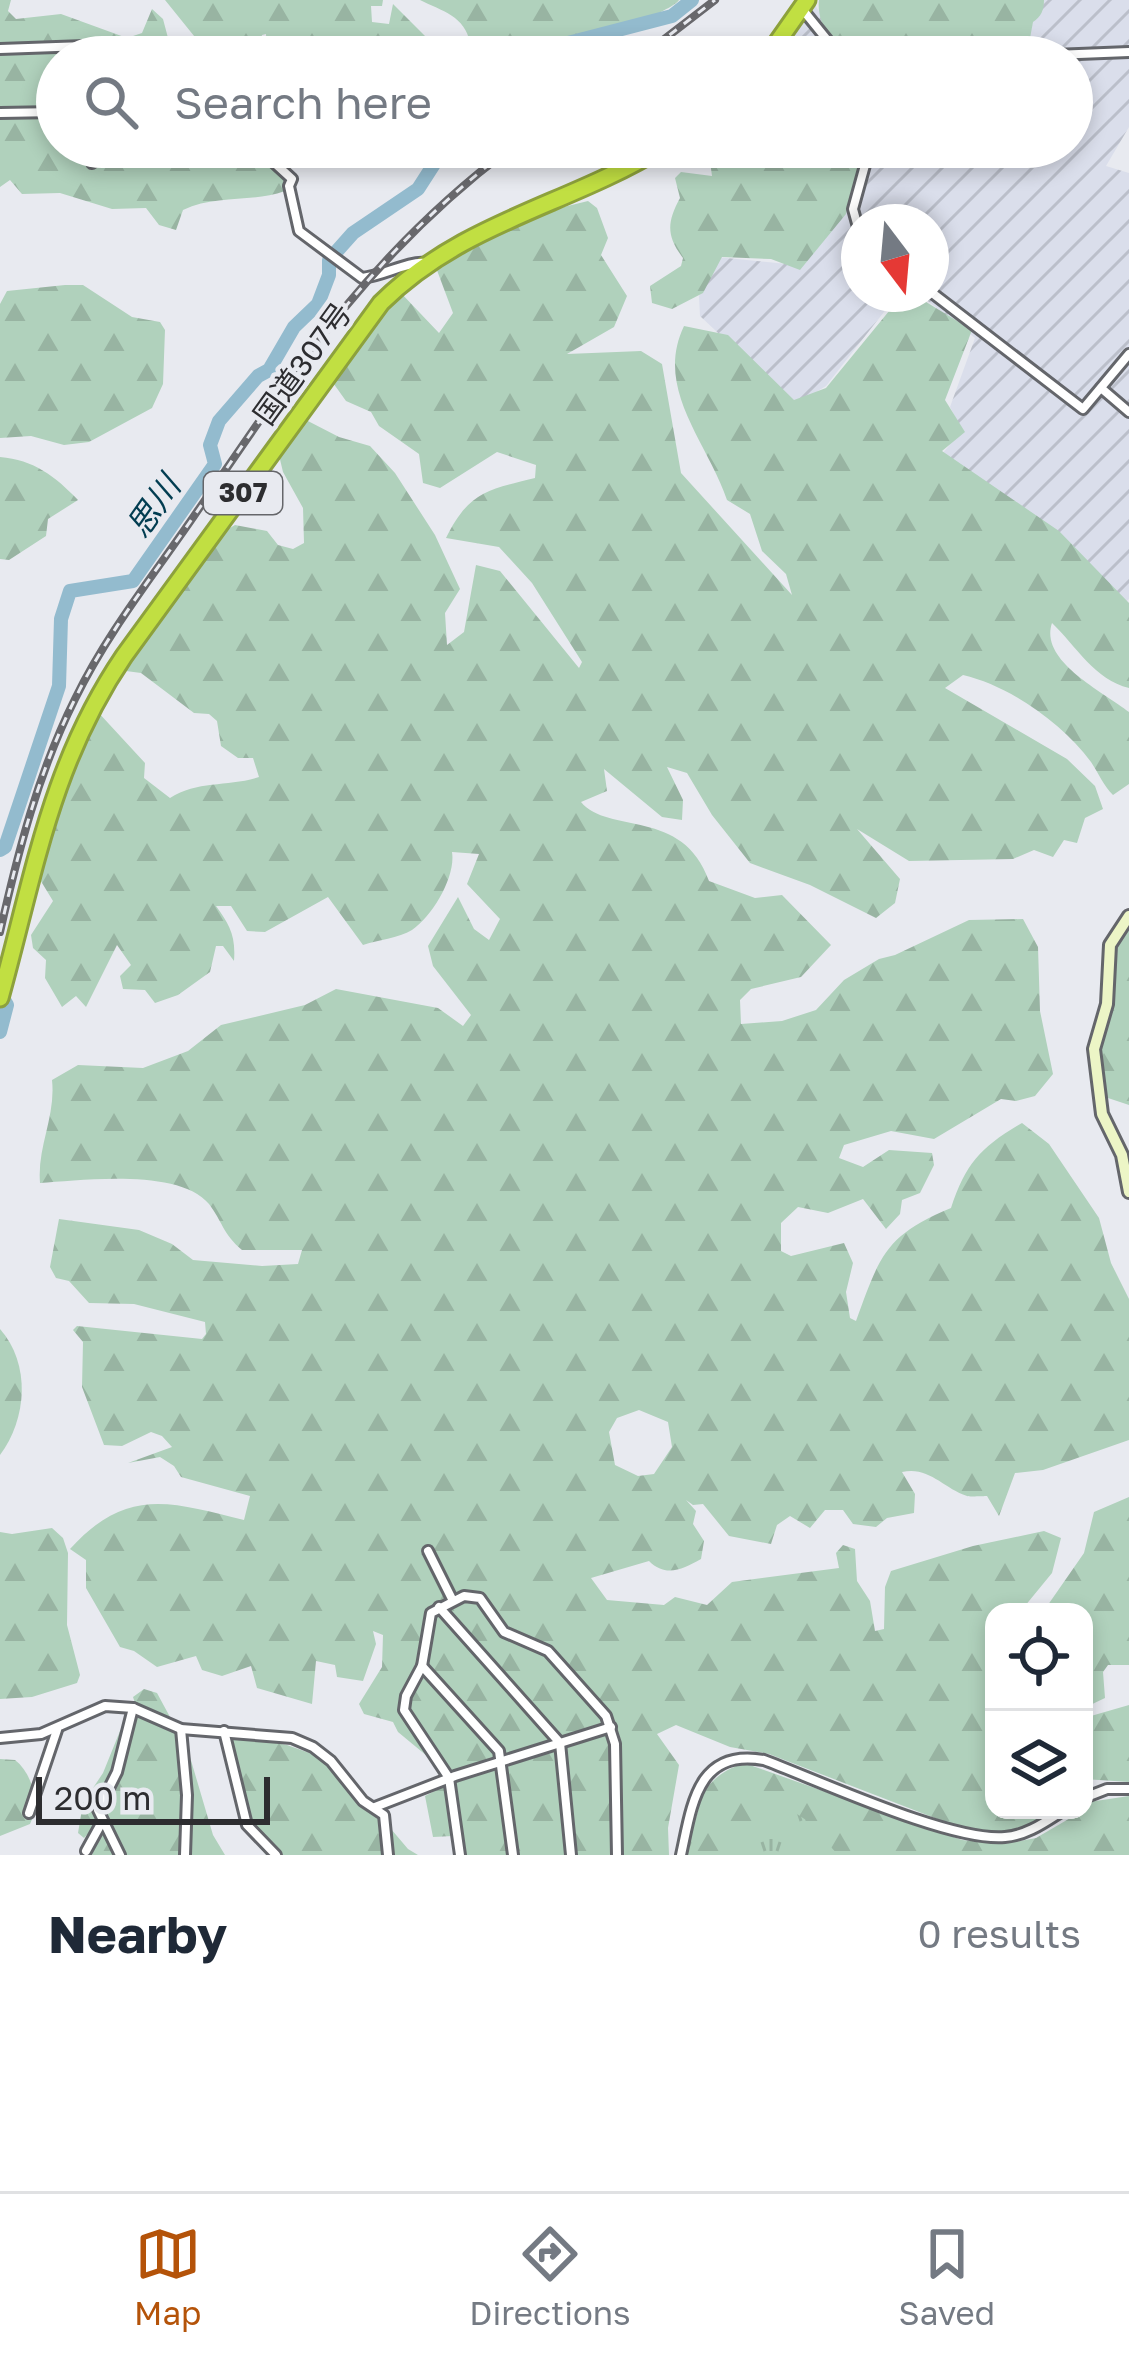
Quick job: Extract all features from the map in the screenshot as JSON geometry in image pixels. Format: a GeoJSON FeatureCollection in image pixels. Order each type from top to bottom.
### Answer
{"type":"FeatureCollection","features":[{"type":"Feature","properties":{"kind":"highway"},"geometry":{"type":"LineString","coordinates":[[781,36],[804,4]]}},
{"type":"Feature","properties":{"kind":"highway","name":"国道307号"},"geometry":{"type":"LineString","coordinates":[[1,994],[57,783],[108,680],[370,318],[426,263],[458,242],[618,168]]}},
{"type":"Feature","properties":{"kind":"main road"},"geometry":{"type":"LineString","coordinates":[[1129,916],[1110,945],[1107,1004],[1094,1049],[1102,1114],[1122,1155],[1129,1192]]}},
{"type":"Feature","properties":{"kind":"street"},"geometry":{"type":"LineString","coordinates":[[804,4],[826,36]]}},
{"type":"Feature","properties":{"kind":"street"},"geometry":{"type":"LineString","coordinates":[[0,50],[36,48]]}},
{"type":"Feature","properties":{"kind":"street"},"geometry":{"type":"LineString","coordinates":[[1093,53],[1129,52]]}},
{"type":"Feature","properties":{"kind":"street"},"geometry":{"type":"LineString","coordinates":[[0,113],[36,112]]}},
{"type":"Feature","properties":{"kind":"street"},"geometry":{"type":"LineString","coordinates":[[280,168],[292,179],[289,186],[298,231],[362,278],[426,263]]}},
{"type":"Feature","properties":{"kind":"street"},"geometry":{"type":"LineString","coordinates":[[855,204],[864,168]]}},
{"type":"Feature","properties":{"kind":"street"},"geometry":{"type":"LineString","coordinates":[[949,306],[1083,409],[1129,354]]}},
{"type":"Feature","properties":{"kind":"street"},"geometry":{"type":"LineString","coordinates":[[1101,388],[1129,412]]}},
{"type":"Feature","properties":{"kind":"street"},"geometry":{"type":"LineString","coordinates":[[428,1551],[452,1599]]}},
{"type":"Feature","properties":{"kind":"street"},"geometry":{"type":"LineString","coordinates":[[460,1855],[449,1778],[404,1710],[422,1666],[427,1621],[452,1599],[476,1596],[505,1632],[548,1651],[611,1727],[617,1855]]}},
{"type":"Feature","properties":{"kind":"street"},"geometry":{"type":"LineString","coordinates":[[439,1606],[560,1743],[571,1855]]}},
{"type":"Feature","properties":{"kind":"street"},"geometry":{"type":"LineString","coordinates":[[422,1666],[500,1751],[513,1855]]}},
{"type":"Feature","properties":{"kind":"street"},"geometry":{"type":"LineString","coordinates":[[0,1738],[57,1729],[105,1706],[133,1708],[181,1729],[292,1738],[331,1761],[363,1801],[384,1815],[388,1855]]}},
{"type":"Feature","properties":{"kind":"street"},"geometry":{"type":"LineString","coordinates":[[120,1855],[98,1810],[117,1772],[133,1708]]}},
{"type":"Feature","properties":{"kind":"street"},"geometry":{"type":"LineString","coordinates":[[375,1807],[449,1778],[611,1727]]}},
{"type":"Feature","properties":{"kind":"street"},"geometry":{"type":"LineString","coordinates":[[29,1813],[57,1729]]}},
{"type":"Feature","properties":{"kind":"street"},"geometry":{"type":"LineString","coordinates":[[181,1729],[187,1795],[185,1855]]}},
{"type":"Feature","properties":{"kind":"street"},"geometry":{"type":"LineString","coordinates":[[224,1731],[247,1825],[276,1855]]}},
{"type":"Feature","properties":{"kind":"street"},"geometry":{"type":"LineString","coordinates":[[681,1855],[700,1783],[719,1765],[741,1756],[764,1760],[958,1833],[1002,1838],[1027,1834],[1050,1819]]}},
{"type":"Feature","properties":{"kind":"street"},"geometry":{"type":"LineString","coordinates":[[1093,1794],[1129,1789]]}},
{"type":"Feature","properties":{"kind":"street"},"geometry":{"type":"LineString","coordinates":[[86,1851],[102,1822]]}},
{"type":"Feature","properties":{"kind":"shaded area"},"geometry":{"type":"Polygon","coordinates":[[[1040,0],[1129,0],[1129,127],[1106,166],[1129,173],[1129,599],[1125,603],[942,454],[962,430],[950,407],[975,338],[942,312],[949,312],[949,204],[841,204],[841,312],[884,312],[826,386],[795,405],[700,316],[699,296],[717,257],[797,265],[798,172],[766,168],[1093,168],[1093,36],[983,36],[1040,0]]]}},
{"type":"Feature","properties":{"kind":"shaded area"},"geometry":{"type":"Polygon","coordinates":[[[814,4],[837,36],[795,36],[814,4]]]}},
{"type":"Feature","properties":{"kind":"green space"},"geometry":{"type":"Polygon","coordinates":[[[0,0],[11,0],[8,11],[16,19],[61,14],[122,36],[36,36],[36,168],[276,168],[286,181],[285,191],[183,210],[176,230],[159,225],[146,208],[112,209],[60,193],[22,194],[10,180],[0,187],[0,0]]]}},
{"type":"Feature","properties":{"kind":"green space"},"geometry":{"type":"Polygon","coordinates":[[[165,0],[383,0],[382,6],[371,6],[372,22],[389,24],[393,4],[425,36],[266,34],[194,36],[165,0]]]}},
{"type":"Feature","properties":{"kind":"green space"},"geometry":{"type":"Polygon","coordinates":[[[420,0],[679,0],[649,17],[595,36],[468,36],[451,16],[420,0]]]}},
{"type":"Feature","properties":{"kind":"green space"},"geometry":{"type":"Polygon","coordinates":[[[819,0],[1044,0],[1030,36],[830,36],[820,17],[819,0]]]}},
{"type":"Feature","properties":{"kind":"green space"},"geometry":{"type":"Polygon","coordinates":[[[152,9],[163,19],[168,36],[133,36],[142,33],[152,9]]]}},
{"type":"Feature","properties":{"kind":"green space"},"geometry":{"type":"Polygon","coordinates":[[[711,168],[858,168],[849,204],[841,204],[841,220],[800,270],[771,259],[722,257],[703,293],[672,309],[652,303],[650,286],[681,266],[683,258],[670,229],[680,198],[675,178],[681,172],[712,176],[711,168]]]}},
{"type":"Feature","properties":{"kind":"green space"},"geometry":{"type":"Polygon","coordinates":[[[588,201],[597,208],[608,238],[601,255],[627,296],[614,327],[567,354],[641,351],[662,364],[681,473],[792,595],[786,574],[762,551],[750,514],[727,500],[687,414],[675,371],[684,326],[728,335],[794,400],[826,388],[888,312],[942,312],[972,330],[945,400],[965,432],[942,451],[1059,531],[1129,603],[1129,688],[1096,670],[1052,623],[1050,637],[1076,674],[1129,712],[1129,784],[1113,795],[1079,748],[1034,708],[963,675],[945,688],[1067,759],[1095,786],[1103,809],[1085,818],[1077,843],[1064,840],[1053,857],[1034,850],[1013,859],[909,861],[857,829],[900,879],[895,903],[876,918],[810,885],[750,863],[712,815],[687,773],[667,767],[683,800],[682,820],[662,817],[604,769],[607,791],[581,802],[593,812],[664,832],[682,842],[709,881],[755,898],[782,895],[831,945],[801,977],[751,989],[740,1000],[741,1024],[782,1021],[816,1010],[844,980],[879,959],[969,920],[1023,919],[1038,947],[1040,1011],[1053,1074],[1035,1096],[1001,1099],[934,1139],[891,1131],[844,1145],[839,1158],[863,1167],[889,1150],[932,1153],[934,1165],[920,1193],[902,1200],[900,1214],[886,1229],[863,1199],[828,1213],[798,1207],[781,1223],[781,1251],[791,1256],[844,1243],[853,1263],[846,1292],[850,1318],[856,1321],[887,1251],[911,1228],[951,1208],[977,1158],[1022,1123],[1049,1144],[1099,1218],[1111,1263],[1129,1299],[1129,1440],[1043,1470],[1015,1473],[999,1516],[987,1496],[967,1496],[912,1471],[902,1472],[915,1494],[914,1513],[887,1518],[876,1527],[853,1524],[843,1510],[825,1510],[810,1528],[790,1516],[777,1525],[771,1544],[729,1536],[703,1504],[686,1500],[696,1511],[693,1524],[704,1541],[701,1559],[668,1570],[649,1561],[591,1578],[607,1600],[664,1605],[675,1597],[707,1605],[732,1582],[839,1568],[836,1553],[843,1545],[855,1549],[857,1581],[870,1601],[875,1631],[884,1629],[885,1587],[891,1571],[1044,1531],[1061,1538],[1052,1573],[1027,1603],[985,1603],[985,1819],[1042,1819],[1027,1827],[1003,1833],[958,1827],[769,1754],[730,1747],[676,1725],[657,1734],[679,1765],[668,1828],[669,1855],[464,1855],[453,1836],[433,1837],[425,1796],[456,1780],[398,1732],[393,1722],[364,1714],[359,1704],[382,1667],[383,1635],[373,1631],[376,1644],[363,1681],[337,1677],[335,1665],[316,1661],[312,1704],[257,1688],[251,1666],[222,1676],[202,1670],[196,1656],[157,1667],[120,1647],[86,1588],[86,1560],[70,1549],[111,1515],[131,1507],[172,1505],[244,1520],[250,1496],[181,1477],[160,1457],[128,1463],[172,1447],[151,1432],[122,1446],[104,1445],[82,1387],[83,1342],[73,1330],[77,1326],[202,1339],[205,1322],[134,1304],[89,1303],[69,1281],[56,1278],[50,1267],[59,1219],[139,1230],[172,1244],[193,1260],[298,1264],[302,1250],[242,1250],[209,1204],[176,1185],[129,1179],[40,1183],[52,1080],[78,1065],[143,1068],[188,1051],[221,1025],[305,1005],[336,989],[438,1008],[463,1026],[471,1015],[433,966],[428,946],[458,897],[474,929],[489,940],[500,919],[467,884],[479,854],[452,852],[441,895],[420,924],[407,933],[363,945],[328,897],[265,932],[247,931],[231,906],[216,906],[231,930],[234,961],[223,946],[216,946],[210,972],[178,995],[155,1003],[145,990],[123,989],[120,976],[131,965],[117,945],[86,1007],[76,996],[62,1007],[45,978],[46,960],[33,948],[31,935],[53,901],[39,878],[53,818],[97,711],[145,763],[144,778],[170,798],[191,789],[259,777],[253,758],[238,758],[221,746],[217,721],[209,714],[194,713],[141,673],[126,671],[124,662],[218,535],[235,525],[267,531],[278,545],[293,549],[304,543],[303,508],[283,472],[278,451],[306,420],[370,446],[395,473],[435,535],[460,589],[445,613],[447,645],[464,632],[476,565],[500,571],[579,668],[582,662],[532,583],[499,547],[446,538],[471,502],[491,490],[535,478],[536,465],[497,452],[440,488],[423,483],[419,454],[379,426],[371,412],[346,401],[331,380],[400,292],[439,333],[453,313],[435,265],[548,212],[588,201]],[[639,1410],[617,1418],[609,1432],[615,1465],[638,1476],[654,1474],[672,1447],[668,1422],[639,1410]]]}},
{"type":"Feature","properties":{"kind":"green space"},"geometry":{"type":"Polygon","coordinates":[[[83,285],[132,317],[160,322],[165,330],[163,384],[152,408],[89,442],[64,445],[31,436],[0,438],[0,304],[7,291],[83,285]]]}},
{"type":"Feature","properties":{"kind":"green space"},"geometry":{"type":"Polygon","coordinates":[[[0,457],[43,471],[78,500],[48,519],[46,536],[9,560],[0,559],[0,457]]]}},
{"type":"Feature","properties":{"kind":"green space"},"geometry":{"type":"Polygon","coordinates":[[[1129,922],[1129,1105],[1108,1098],[1093,1068],[1114,945],[1129,922]]]}},
{"type":"Feature","properties":{"kind":"green space"},"geometry":{"type":"Polygon","coordinates":[[[0,1329],[17,1358],[22,1392],[16,1425],[0,1455],[0,1329]]]}},
{"type":"Feature","properties":{"kind":"green space"},"geometry":{"type":"Polygon","coordinates":[[[1129,1497],[1129,1665],[1108,1665],[1103,1672],[1105,1698],[1093,1704],[1093,1603],[1049,1603],[1084,1553],[1094,1512],[1129,1497]]]}},
{"type":"Feature","properties":{"kind":"green space"},"geometry":{"type":"Polygon","coordinates":[[[52,1528],[63,1538],[68,1553],[67,1625],[80,1675],[77,1683],[32,1697],[0,1699],[0,1532],[52,1528]]]}},
{"type":"Feature","properties":{"kind":"green space"},"geometry":{"type":"Polygon","coordinates":[[[144,1689],[157,1693],[170,1717],[180,1723],[213,1835],[225,1855],[92,1855],[100,1833],[96,1825],[84,1838],[78,1833],[83,1803],[103,1773],[120,1731],[138,1712],[133,1697],[144,1689]]]}},
{"type":"Feature","properties":{"kind":"green space"},"geometry":{"type":"Polygon","coordinates":[[[1129,1705],[1129,1782],[1093,1780],[1093,1715],[1129,1705]]]}},
{"type":"Feature","properties":{"kind":"green space"},"geometry":{"type":"Polygon","coordinates":[[[224,1737],[318,1756],[363,1806],[380,1816],[418,1855],[266,1855],[244,1827],[224,1737]]]}},
{"type":"Feature","properties":{"kind":"green space"},"geometry":{"type":"Polygon","coordinates":[[[0,1759],[15,1760],[26,1773],[34,1808],[30,1824],[0,1836],[0,1759]]]}},
{"type":"Feature","properties":{"kind":"green space"},"geometry":{"type":"Polygon","coordinates":[[[744,1763],[962,1840],[1003,1844],[1036,1838],[1069,1819],[1093,1819],[1093,1801],[1129,1796],[1129,1855],[838,1855],[809,1822],[771,1797],[729,1855],[687,1855],[701,1818],[696,1806],[715,1779],[744,1763]]]}},
{"type":"Feature","properties":{"kind":"green space"},"geometry":{"type":"Polygon","coordinates":[[[721,1776],[934,1855],[685,1855],[700,1804],[721,1776]]]}},
{"type":"Feature","properties":{"kind":"waterway","name":"思川"},"geometry":{"type":"LineString","coordinates":[[595,36],[672,16],[692,0]]}},
{"type":"Feature","properties":{"kind":"waterway","name":"思川"},"geometry":{"type":"LineString","coordinates":[[0,850],[5,847],[59,686],[61,619],[70,591],[133,581],[215,464],[210,445],[219,421],[258,376],[269,370],[294,327],[318,304],[329,275],[329,260],[353,233],[418,189],[432,168]]}},
{"type":"Feature","properties":{"kind":"waterway","name":"思川"},"geometry":{"type":"LineString","coordinates":[[0,993],[7,1005],[0,1032]]}},
{"type":"Feature","properties":{"kind":"railway"},"geometry":{"type":"LineString","coordinates":[[668,36],[715,0]]}},
{"type":"Feature","properties":{"kind":"railway"},"geometry":{"type":"LineString","coordinates":[[0,932],[50,755],[75,699],[116,628],[336,318],[416,229],[486,168]]}}]}
